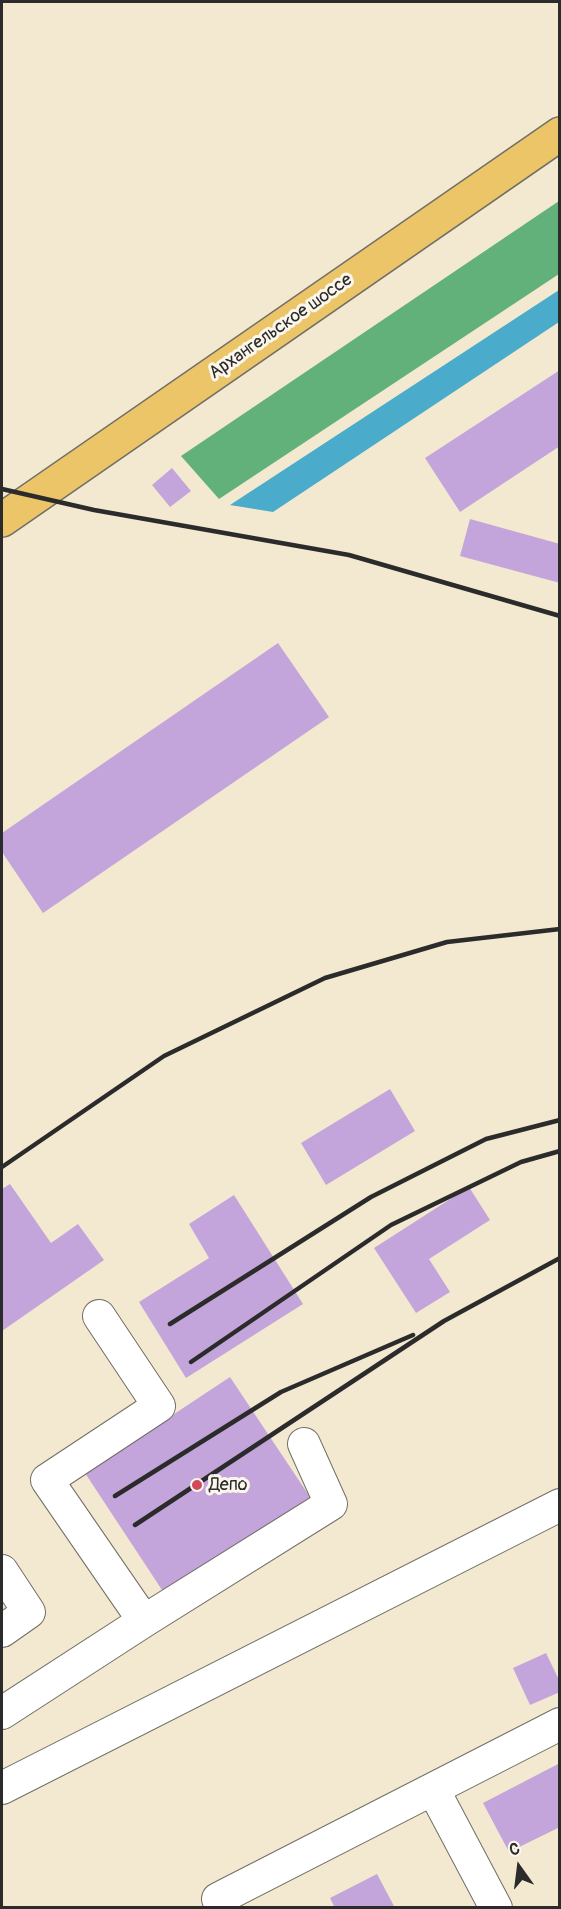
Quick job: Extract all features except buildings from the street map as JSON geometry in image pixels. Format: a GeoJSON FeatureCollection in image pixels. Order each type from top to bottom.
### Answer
{"type":"FeatureCollection","features":[{"type":"Feature","properties":{"kind":"main road","name":"Архангельское шоссе"},"geometry":{"type":"LineString","coordinates":[[2,520],[560,134]]}},
{"type":"Feature","properties":{"kind":"lane"},"geometry":{"type":"LineString","coordinates":[[99,1316],[159,1406],[47,1480],[144,1621]]}},
{"type":"Feature","properties":{"kind":"lane"},"geometry":{"type":"LineString","coordinates":[[2,1713],[332,1504],[304,1444]]}},
{"type":"Feature","properties":{"kind":"lane"},"geometry":{"type":"LineString","coordinates":[[2,1788],[560,1505]]}},
{"type":"Feature","properties":{"kind":"lane"},"geometry":{"type":"LineString","coordinates":[[2,1571],[29,1612],[2,1631]]}},
{"type":"Feature","properties":{"kind":"lane"},"geometry":{"type":"LineString","coordinates":[[222,1908],[218,1899],[560,1724]]}},
{"type":"Feature","properties":{"kind":"lane"},"geometry":{"type":"LineString","coordinates":[[433,1789],[496,1908]]}},
{"type":"Feature","properties":{"kind":"green space"},"geometry":{"type":"Polygon","coordinates":[[[559,201],[559,274],[219,499],[181,456],[559,201]]]}},
{"type":"Feature","properties":{"kind":"water"},"geometry":{"type":"Polygon","coordinates":[[[559,290],[559,322],[273,512],[230,505],[559,290]]]}},
{"type":"Feature","properties":{"kind":"railway"},"geometry":{"type":"LineString","coordinates":[[2,489],[94,510],[349,555],[560,616]]}},
{"type":"Feature","properties":{"kind":"railway"},"geometry":{"type":"LineString","coordinates":[[2,1167],[164,1056],[325,978],[447,942],[560,929]]}},
{"type":"Feature","properties":{"kind":"railway"},"geometry":{"type":"LineString","coordinates":[[170,1324],[371,1197],[486,1139],[560,1120]]}},
{"type":"Feature","properties":{"kind":"railway"},"geometry":{"type":"LineString","coordinates":[[191,1362],[391,1225],[521,1162],[560,1151]]}},
{"type":"Feature","properties":{"kind":"railway"},"geometry":{"type":"LineString","coordinates":[[135,1525],[444,1321],[560,1258]]}},
{"type":"Feature","properties":{"kind":"railway"},"geometry":{"type":"LineString","coordinates":[[115,1496],[281,1392],[413,1335]]}},
{"type":"Feature","properties":{"kind":"place","name":"Депо"},"geometry":{"type":"Point","coordinates":[197,1485]}}]}
